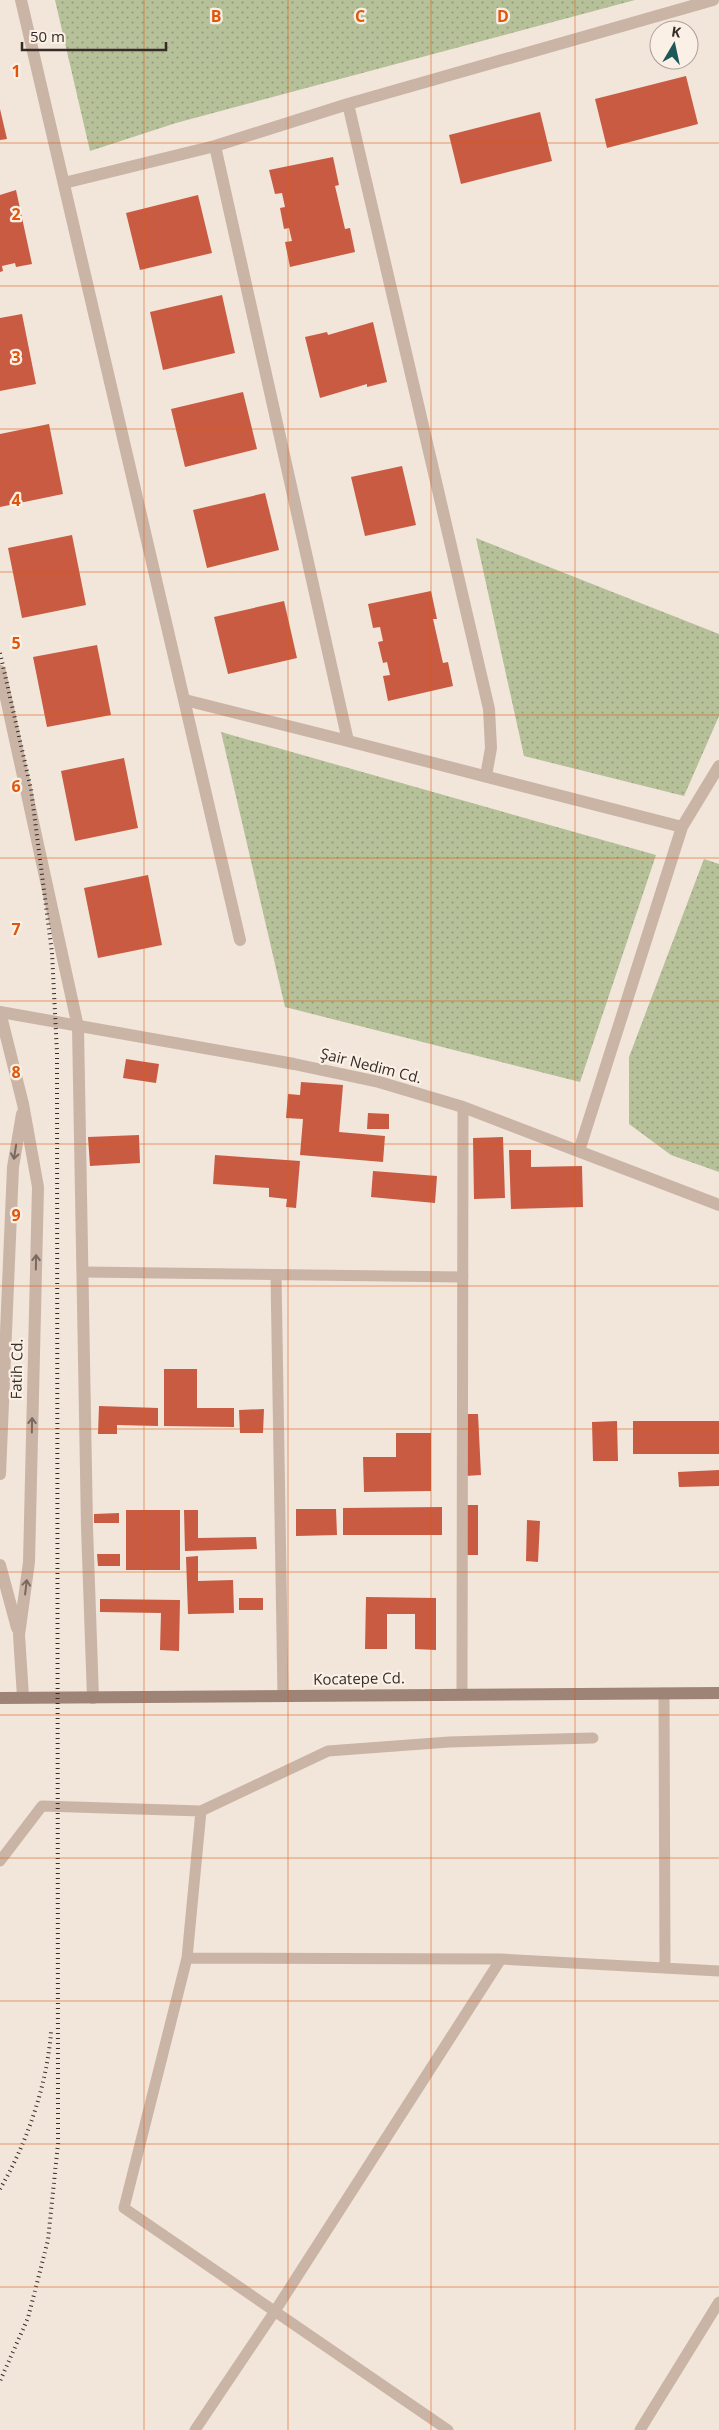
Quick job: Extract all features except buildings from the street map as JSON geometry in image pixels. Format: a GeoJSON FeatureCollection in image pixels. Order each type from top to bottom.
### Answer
{"type":"FeatureCollection","features":[{"type":"Feature","properties":{"kind":"main road","name":"Kocatepe Cd."},"geometry":{"type":"LineString","coordinates":[[0,1698],[719,1693]]}},
{"type":"Feature","properties":{"kind":"street"},"geometry":{"type":"LineString","coordinates":[[20,0],[186,700],[240,940]]}},
{"type":"Feature","properties":{"kind":"street"},"geometry":{"type":"LineString","coordinates":[[64,184],[215,146],[348,104],[713,0]]}},
{"type":"Feature","properties":{"kind":"street"},"geometry":{"type":"LineString","coordinates":[[348,104],[490,709],[492,748],[486,776]]}},
{"type":"Feature","properties":{"kind":"street"},"geometry":{"type":"LineString","coordinates":[[215,146],[348,741]]}},
{"type":"Feature","properties":{"kind":"street"},"geometry":{"type":"LineString","coordinates":[[0,671],[78,1027],[84,1272],[87,1527],[93,1698]]}},
{"type":"Feature","properties":{"kind":"street"},"geometry":{"type":"LineString","coordinates":[[186,700],[682,827]]}},
{"type":"Feature","properties":{"kind":"street"},"geometry":{"type":"LineString","coordinates":[[579,1151],[682,827],[719,766]]}},
{"type":"Feature","properties":{"kind":"street","name":"Şair Nedim Cd."},"geometry":{"type":"LineString","coordinates":[[0,1012],[294,1064],[380,1082],[463,1107],[719,1205]]}},
{"type":"Feature","properties":{"kind":"street","name":"Fatih Cd."},"geometry":{"type":"LineString","coordinates":[[0,1012],[23,1104],[38,1187],[29,1562],[19,1635],[23,1697]]}},
{"type":"Feature","properties":{"kind":"street","name":"Fatih Cd."},"geometry":{"type":"LineString","coordinates":[[0,1474],[13,1167],[23,1104]]}},
{"type":"Feature","properties":{"kind":"street","name":"Fatih Cd."},"geometry":{"type":"LineString","coordinates":[[0,1565],[19,1635]]}},
{"type":"Feature","properties":{"kind":"lane"},"geometry":{"type":"LineString","coordinates":[[462,1694],[463,1107]]}},
{"type":"Feature","properties":{"kind":"lane"},"geometry":{"type":"LineString","coordinates":[[84,1272],[463,1277]]}},
{"type":"Feature","properties":{"kind":"lane"},"geometry":{"type":"LineString","coordinates":[[276,1275],[283,1696]]}},
{"type":"Feature","properties":{"kind":"lane"},"geometry":{"type":"LineString","coordinates":[[664,1693],[666,1968]]}},
{"type":"Feature","properties":{"kind":"lane"},"geometry":{"type":"LineString","coordinates":[[0,1861],[42,1806],[201,1811],[328,1751],[449,1742],[593,1738]]}},
{"type":"Feature","properties":{"kind":"lane"},"geometry":{"type":"LineString","coordinates":[[201,1811],[187,1958],[124,2208],[448,2430]]}},
{"type":"Feature","properties":{"kind":"lane"},"geometry":{"type":"LineString","coordinates":[[187,1958],[501,1959],[719,1970]]}},
{"type":"Feature","properties":{"kind":"lane"},"geometry":{"type":"LineString","coordinates":[[195,2430],[501,1959]]}},
{"type":"Feature","properties":{"kind":"lane"},"geometry":{"type":"LineString","coordinates":[[640,2430],[719,2302]]}},
{"type":"Feature","properties":{"kind":"green space"},"geometry":{"type":"Polygon","coordinates":[[[55,0],[635,0],[176,123],[90,151],[55,0]]]}},
{"type":"Feature","properties":{"kind":"green space"},"geometry":{"type":"Polygon","coordinates":[[[476,538],[719,634],[719,716],[684,796],[524,756],[476,538]]]}},
{"type":"Feature","properties":{"kind":"green space"},"geometry":{"type":"Polygon","coordinates":[[[221,732],[656,855],[580,1082],[285,1007],[221,732]]]}},
{"type":"Feature","properties":{"kind":"green space"},"geometry":{"type":"Polygon","coordinates":[[[704,859],[719,864],[719,1172],[671,1155],[629,1124],[629,1057],[704,859]]]}},
{"type":"Feature","properties":{"kind":"railway"},"geometry":{"type":"LineString","coordinates":[[0,653],[31,789],[52,953],[57,1053],[58,2144],[48,2240],[28,2318],[0,2381]]}},
{"type":"Feature","properties":{"kind":"railway"},"geometry":{"type":"LineString","coordinates":[[0,2189],[19,2153],[34,2113],[45,2072],[51,2032]]}}]}
